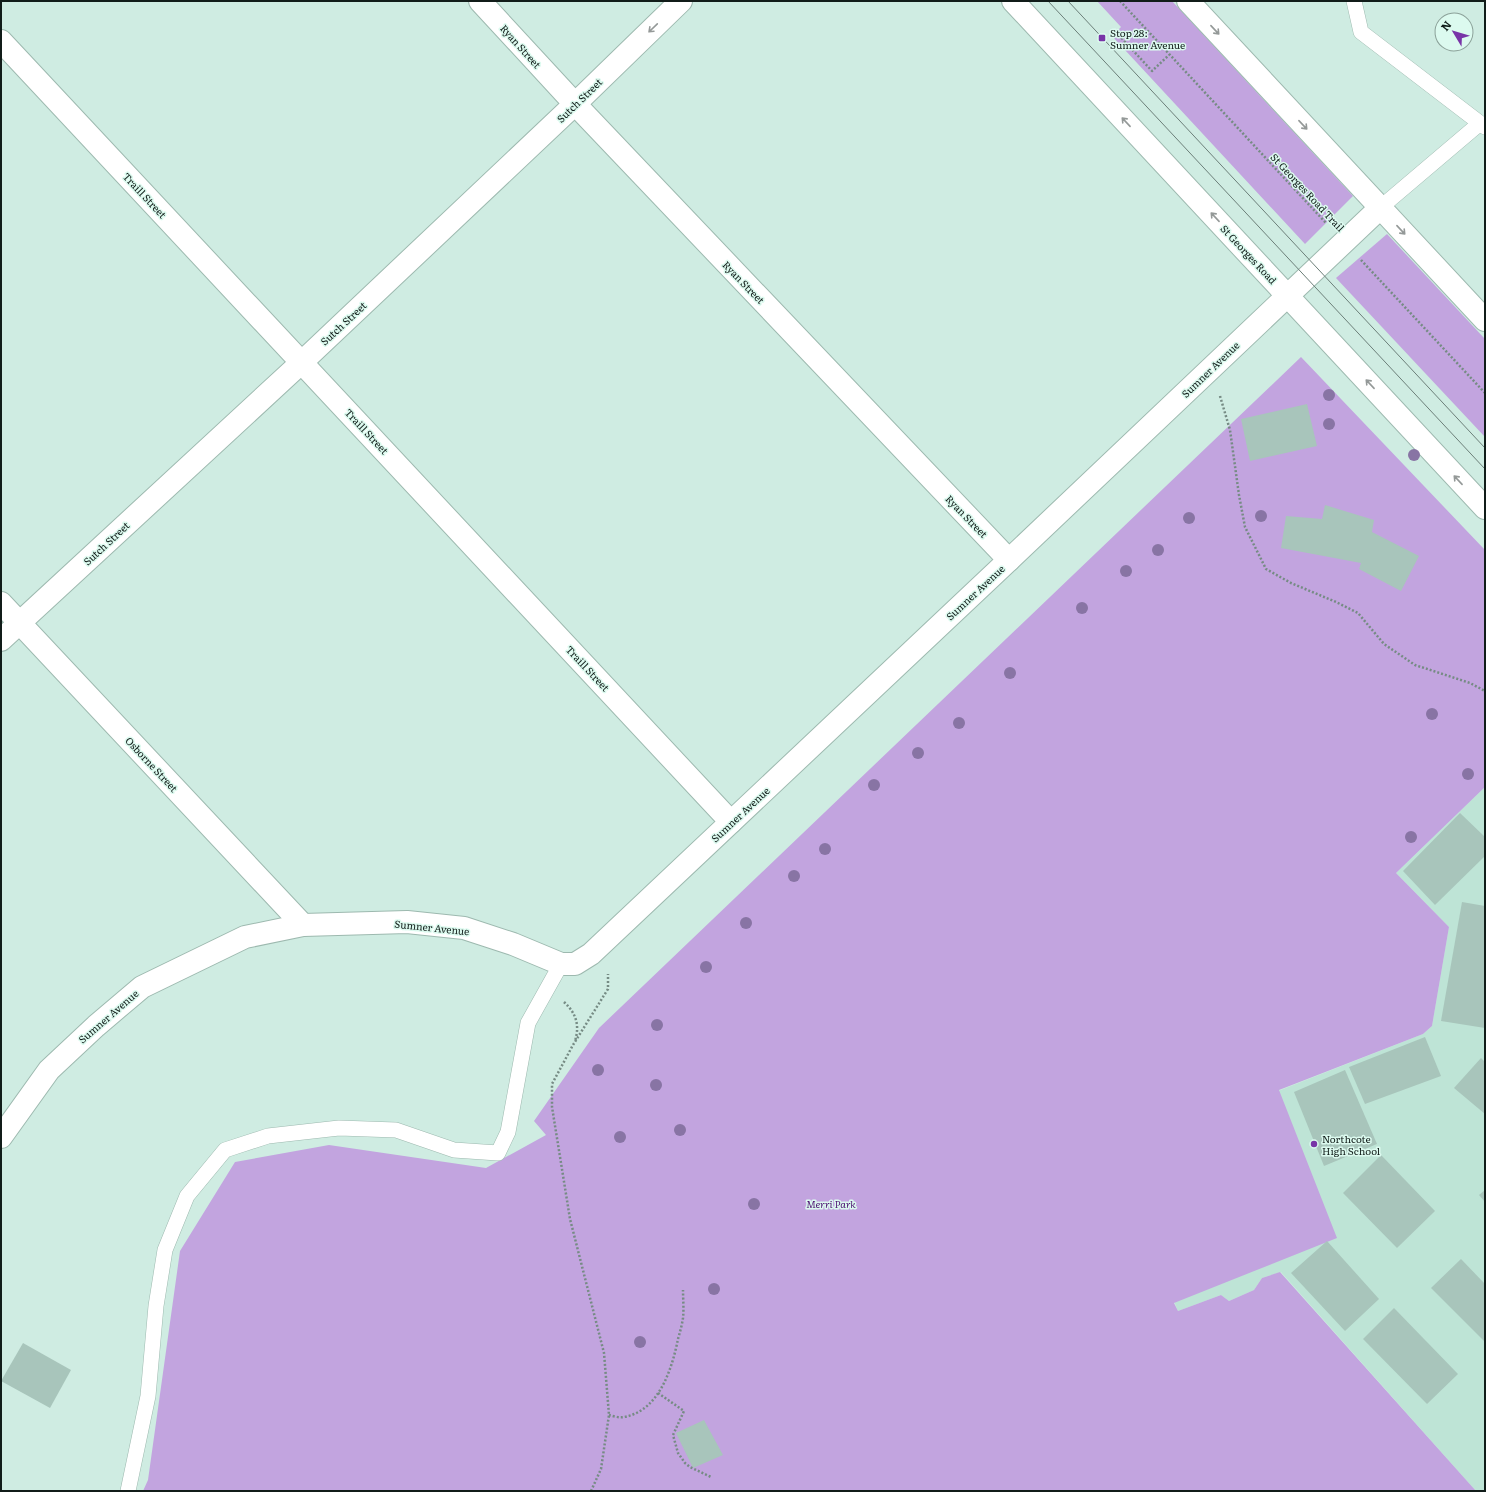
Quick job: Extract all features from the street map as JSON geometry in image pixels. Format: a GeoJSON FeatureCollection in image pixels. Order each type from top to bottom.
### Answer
{"type":"FeatureCollection","features":[{"type":"Feature","properties":{"kind":"main road","name":"Ryan Street"},"geometry":{"type":"LineString","coordinates":[[480,1],[575,104],[1009,560]]}},
{"type":"Feature","properties":{"kind":"main road","name":"Sutch Street"},"geometry":{"type":"LineString","coordinates":[[1,640],[302,362],[575,104],[681,1]]}},
{"type":"Feature","properties":{"kind":"main road","name":"St Georges Road"},"geometry":{"type":"LineString","coordinates":[[1013,1],[1485,508]]}},
{"type":"Feature","properties":{"kind":"main road"},"geometry":{"type":"LineString","coordinates":[[1188,1],[1485,320]]}},
{"type":"Feature","properties":{"kind":"main road","name":"Traill Street"},"geometry":{"type":"LineString","coordinates":[[1,41],[731,822]]}},
{"type":"Feature","properties":{"kind":"main road","name":"Sumner Avenue"},"geometry":{"type":"LineString","coordinates":[[1,1137],[49,1070],[96,1026],[142,987],[245,937],[302,925],[407,922],[464,928],[513,944],[561,964],[575,964],[591,954],[1380,208]]}},
{"type":"Feature","properties":{"kind":"main road","name":"Osborne Street"},"geometry":{"type":"LineString","coordinates":[[1,603],[302,925]]}},
{"type":"Feature","properties":{"kind":"lane"},"geometry":{"type":"LineString","coordinates":[[1354,1],[1361,32],[1482,126],[1380,208]]}},
{"type":"Feature","properties":{"kind":"lane"},"geometry":{"type":"LineString","coordinates":[[128,1491],[148,1396],[156,1306],[165,1250],[187,1196],[225,1150],[268,1136],[339,1128],[396,1130],[454,1150],[498,1153],[508,1132],[528,1023],[561,964]]}},
{"type":"Feature","properties":{"kind":"path","name":"St Georges Road Trail"},"geometry":{"type":"LineString","coordinates":[[1120,1],[1485,393]]}},
{"type":"Feature","properties":{"kind":"path"},"geometry":{"type":"LineString","coordinates":[[1116,32],[1152,71],[1169,55]]}},
{"type":"Feature","properties":{"kind":"path"},"geometry":{"type":"LineString","coordinates":[[1212,368],[1230,430],[1239,495],[1246,527],[1266,569],[1291,583],[1358,613],[1384,644],[1415,665],[1470,683],[1485,691]]}},
{"type":"Feature","properties":{"kind":"path"},"geometry":{"type":"LineString","coordinates":[[590,1491],[601,1469],[609,1414],[604,1354],[570,1219],[552,1107],[552,1084],[608,989],[608,975],[591,954]]}},
{"type":"Feature","properties":{"kind":"path"},"geometry":{"type":"LineString","coordinates":[[546,991],[565,1003],[573,1011],[578,1030],[574,1045]]}},
{"type":"Feature","properties":{"kind":"path"},"geometry":{"type":"LineString","coordinates":[[609,1414],[622,1417],[636,1413],[647,1406],[658,1393],[676,1350],[683,1318],[683,1290]]}},
{"type":"Feature","properties":{"kind":"path"},"geometry":{"type":"LineString","coordinates":[[658,1393],[684,1411],[673,1435],[678,1453],[690,1467],[711,1477]]}},
{"type":"Feature","properties":{"kind":"shaded area","name":"Northcote High School"},"geometry":{"type":"Polygon","coordinates":[[[1485,787],[1485,1491],[1476,1491],[1281,1272],[1262,1278],[1254,1290],[1229,1301],[1221,1295],[1178,1311],[1116,1155],[1423,1034],[1432,1026],[1449,927],[1396,873],[1485,787]]]}},
{"type":"Feature","properties":{"kind":"green space"},"geometry":{"type":"Polygon","coordinates":[[[1097,1],[1172,1],[1353,196],[1305,244],[1112,36],[1121,27],[1097,1]]]}},
{"type":"Feature","properties":{"kind":"green space"},"geometry":{"type":"Polygon","coordinates":[[[1387,234],[1485,339],[1485,437],[1336,278],[1387,234]]]}},
{"type":"Feature","properties":{"kind":"green space","name":"Merri Park"},"geometry":{"type":"Polygon","coordinates":[[[1301,357],[1485,550],[1485,787],[1396,873],[1449,927],[1432,1026],[1423,1034],[1279,1090],[1337,1238],[1174,1303],[1178,1311],[1221,1295],[1229,1301],[1254,1290],[1262,1278],[1280,1272],[1476,1491],[143,1491],[148,1480],[180,1251],[235,1162],[329,1145],[486,1168],[546,1135],[534,1121],[599,1028],[1301,357]]]}},
{"type":"Feature","properties":{"kind":"building"},"geometry":{"type":"Polygon","coordinates":[[[1307,404],[1317,446],[1250,461],[1241,419],[1307,404]]]}},
{"type":"Feature","properties":{"kind":"building"},"geometry":{"type":"Polygon","coordinates":[[[1325,505],[1374,520],[1372,532],[1419,556],[1401,591],[1359,569],[1361,563],[1281,548],[1286,516],[1322,519],[1325,505]]]}},
{"type":"Feature","properties":{"kind":"building"},"geometry":{"type":"Polygon","coordinates":[[[1460,813],[1485,837],[1485,856],[1435,905],[1403,871],[1460,813]]]}},
{"type":"Feature","properties":{"kind":"building"},"geometry":{"type":"Polygon","coordinates":[[[1462,902],[1485,906],[1485,1028],[1441,1021],[1462,902]]]}},
{"type":"Feature","properties":{"kind":"building"},"geometry":{"type":"Polygon","coordinates":[[[1425,1037],[1441,1076],[1365,1104],[1349,1067],[1425,1037]]]}},
{"type":"Feature","properties":{"kind":"building"},"geometry":{"type":"Polygon","coordinates":[[[1481,1058],[1485,1062],[1485,1114],[1454,1088],[1481,1058]]]}},
{"type":"Feature","properties":{"kind":"building"},"geometry":{"type":"Polygon","coordinates":[[[1345,1070],[1377,1144],[1324,1166],[1294,1092],[1345,1070]]]}},
{"type":"Feature","properties":{"kind":"building"},"geometry":{"type":"Polygon","coordinates":[[[1381,1155],[1435,1211],[1397,1248],[1343,1193],[1381,1155]]]}},
{"type":"Feature","properties":{"kind":"building"},"geometry":{"type":"Polygon","coordinates":[[[1485,1190],[1485,1202],[1479,1195],[1485,1190]]]}},
{"type":"Feature","properties":{"kind":"building"},"geometry":{"type":"Polygon","coordinates":[[[1327,1241],[1379,1299],[1345,1331],[1291,1273],[1327,1241]]]}},
{"type":"Feature","properties":{"kind":"building"},"geometry":{"type":"Polygon","coordinates":[[[1461,1259],[1485,1284],[1485,1342],[1431,1288],[1461,1259]]]}},
{"type":"Feature","properties":{"kind":"building"},"geometry":{"type":"Polygon","coordinates":[[[1394,1308],[1458,1374],[1427,1404],[1363,1339],[1394,1308]]]}},
{"type":"Feature","properties":{"kind":"building"},"geometry":{"type":"Polygon","coordinates":[[[23,1343],[71,1370],[50,1408],[1,1381],[23,1343]]]}},
{"type":"Feature","properties":{"kind":"building"},"geometry":{"type":"Polygon","coordinates":[[[704,1420],[723,1455],[693,1468],[676,1433],[704,1420]]]}},
{"type":"Feature","properties":{"kind":"tram line"},"geometry":{"type":"LineString","coordinates":[[1048,1],[1485,469]]}},
{"type":"Feature","properties":{"kind":"tram line"},"geometry":{"type":"LineString","coordinates":[[1068,1],[1485,448]]}},
{"type":"Feature","properties":{"kind":"place","name":"Stop 28: Sumner Avenue"},"geometry":{"type":"Point","coordinates":[1102,38]}},
{"type":"Feature","properties":{"kind":"place","name":"Northcote High School"},"geometry":{"type":"Point","coordinates":[1314,1144]}}]}
